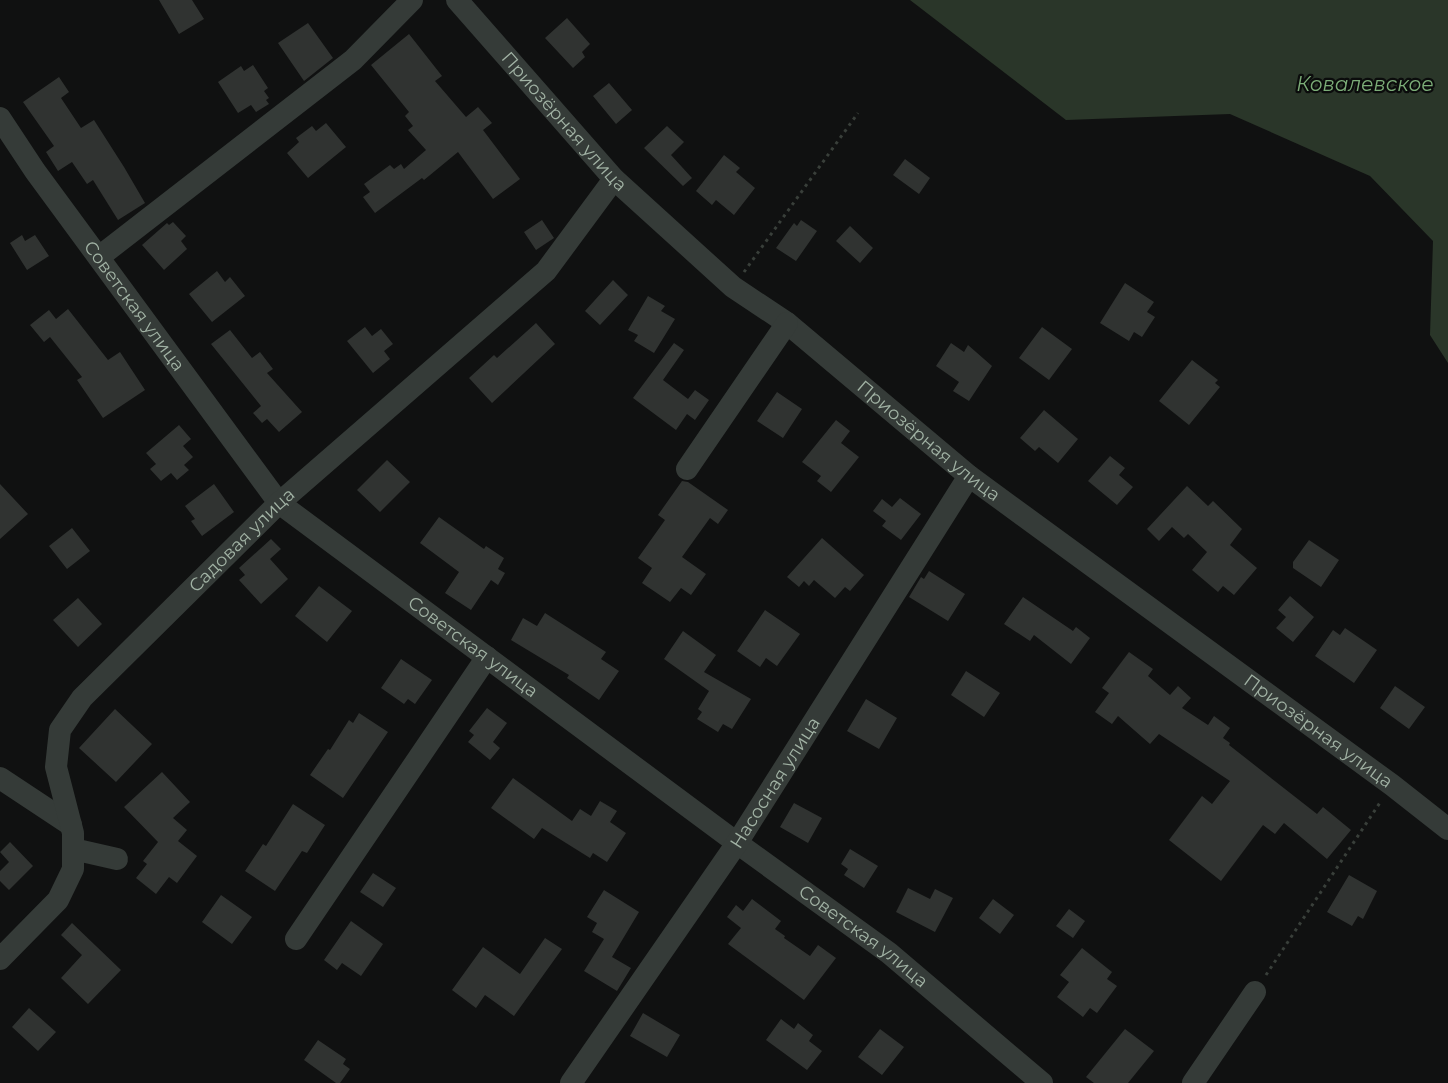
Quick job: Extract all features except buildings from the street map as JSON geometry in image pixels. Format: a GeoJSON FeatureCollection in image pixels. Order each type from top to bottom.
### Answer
{"type":"FeatureCollection","features":[{"type":"Feature","properties":{"kind":"street"},"geometry":{"type":"LineString","coordinates":[[99,257],[353,60],[412,0]]}},
{"type":"Feature","properties":{"kind":"street","name":"Приозёрная улица"},"geometry":{"type":"LineString","coordinates":[[457,0],[614,179],[733,288],[787,323],[969,476],[1392,785],[1448,829]]}},
{"type":"Feature","properties":{"kind":"street","name":"Советская улица"},"geometry":{"type":"LineString","coordinates":[[0,118],[35,171],[279,503],[889,953],[1042,1083]]}},
{"type":"Feature","properties":{"kind":"street","name":"Садовая улица"},"geometry":{"type":"LineString","coordinates":[[0,959],[58,900],[73,869],[71,825],[56,767],[60,730],[82,698],[279,503],[546,271],[614,179]]}},
{"type":"Feature","properties":{"kind":"street"},"geometry":{"type":"LineString","coordinates":[[687,469],[787,323]]}},
{"type":"Feature","properties":{"kind":"street","name":"Насосная улица"},"geometry":{"type":"LineString","coordinates":[[571,1083],[737,843],[969,476]]}},
{"type":"Feature","properties":{"kind":"street"},"geometry":{"type":"LineString","coordinates":[[296,939],[487,657]]}},
{"type":"Feature","properties":{"kind":"street"},"geometry":{"type":"LineString","coordinates":[[0,778],[71,825]]}},
{"type":"Feature","properties":{"kind":"street"},"geometry":{"type":"LineString","coordinates":[[73,849],[117,859]]}},
{"type":"Feature","properties":{"kind":"street"},"geometry":{"type":"LineString","coordinates":[[1193,1083],[1255,992]]}},
{"type":"Feature","properties":{"kind":"path"},"geometry":{"type":"LineString","coordinates":[[733,288],[858,112]]}},
{"type":"Feature","properties":{"kind":"path"},"geometry":{"type":"LineString","coordinates":[[1255,992],[1392,785]]}},
{"type":"Feature","properties":{"kind":"water","name":"Ковалевское"},"geometry":{"type":"Polygon","coordinates":[[[910,0],[1448,0],[1448,363],[1430,335],[1433,241],[1370,176],[1230,114],[1066,120],[910,0]]]}}]}
